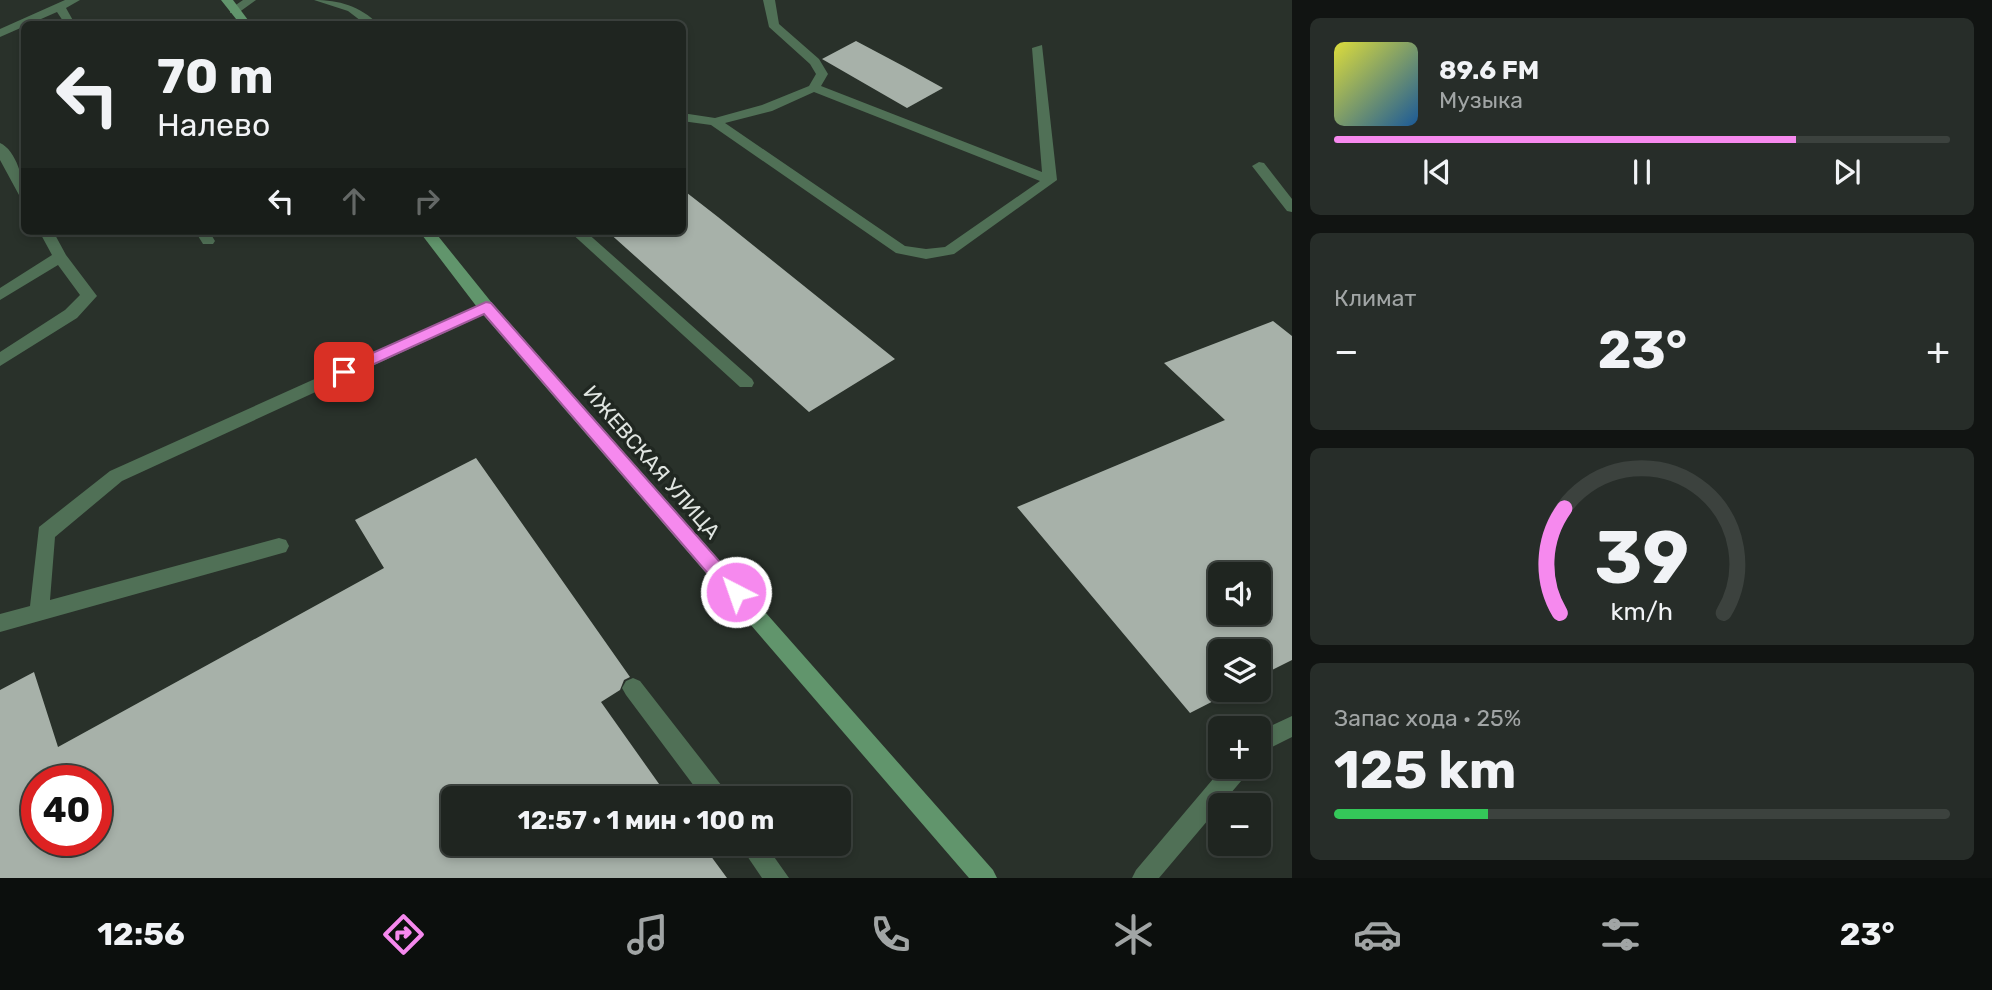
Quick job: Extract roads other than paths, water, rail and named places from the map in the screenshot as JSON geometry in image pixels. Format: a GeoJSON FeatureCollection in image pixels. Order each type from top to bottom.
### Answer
{"type":"FeatureCollection","features":[{"type":"Feature","properties":{"kind":"street"},"geometry":{"type":"LineString","coordinates":[[230,5],[243,21]]}},
{"type":"Feature","properties":{"kind":"street","name":"ИЖЕВСКАЯ УЛИЦА"},"geometry":{"type":"LineString","coordinates":[[429,235],[486,307],[985,878]]}},
{"type":"Feature","properties":{"kind":"lane"},"geometry":{"type":"LineString","coordinates":[[29,21],[74,0]]}},
{"type":"Feature","properties":{"kind":"lane"},"geometry":{"type":"LineString","coordinates":[[230,5],[250,0]]}},
{"type":"Feature","properties":{"kind":"lane"},"geometry":{"type":"LineString","coordinates":[[320,0],[352,9],[368,21]]}},
{"type":"Feature","properties":{"kind":"lane"},"geometry":{"type":"LineString","coordinates":[[686,118],[715,122],[767,108],[814,88],[822,74],[819,68],[773,25],[769,0]]}},
{"type":"Feature","properties":{"kind":"lane"},"geometry":{"type":"LineString","coordinates":[[60,8],[68,21]]}},
{"type":"Feature","properties":{"kind":"lane"},"geometry":{"type":"LineString","coordinates":[[0,33],[21,24]]}},
{"type":"Feature","properties":{"kind":"lane"},"geometry":{"type":"LineString","coordinates":[[1038,48],[1050,180]]}},
{"type":"Feature","properties":{"kind":"lane"},"geometry":{"type":"LineString","coordinates":[[814,88],[1050,180]]}},
{"type":"Feature","properties":{"kind":"lane"},"geometry":{"type":"LineString","coordinates":[[715,122],[901,250],[926,254],[949,251],[1050,180]]}},
{"type":"Feature","properties":{"kind":"lane"},"geometry":{"type":"LineString","coordinates":[[0,146],[21,186]]}},
{"type":"Feature","properties":{"kind":"lane"},"geometry":{"type":"LineString","coordinates":[[1259,166],[1292,208]]}},
{"type":"Feature","properties":{"kind":"lane"},"geometry":{"type":"LineString","coordinates":[[0,360],[71,314],[89,296],[60,257],[48,235]]}},
{"type":"Feature","properties":{"kind":"lane"},"geometry":{"type":"LineString","coordinates":[[580,235],[746,383]]}},
{"type":"Feature","properties":{"kind":"lane"},"geometry":{"type":"LineString","coordinates":[[0,295],[60,257]]}},
{"type":"Feature","properties":{"kind":"lane"},"geometry":{"type":"LineString","coordinates":[[39,612],[46,533],[116,476],[486,307]]}},
{"type":"Feature","properties":{"kind":"lane"},"geometry":{"type":"LineString","coordinates":[[0,623],[279,546]]}},
{"type":"Feature","properties":{"kind":"lane"},"geometry":{"type":"LineString","coordinates":[[633,688],[708,786]]}},
{"type":"Feature","properties":{"kind":"lane"},"geometry":{"type":"LineString","coordinates":[[1271,737],[1292,726]]}},
{"type":"Feature","properties":{"kind":"lane"},"geometry":{"type":"LineString","coordinates":[[1144,878],[1227,779]]}},
{"type":"Feature","properties":{"kind":"lane"},"geometry":{"type":"LineString","coordinates":[[760,856],[777,878]]}}]}
